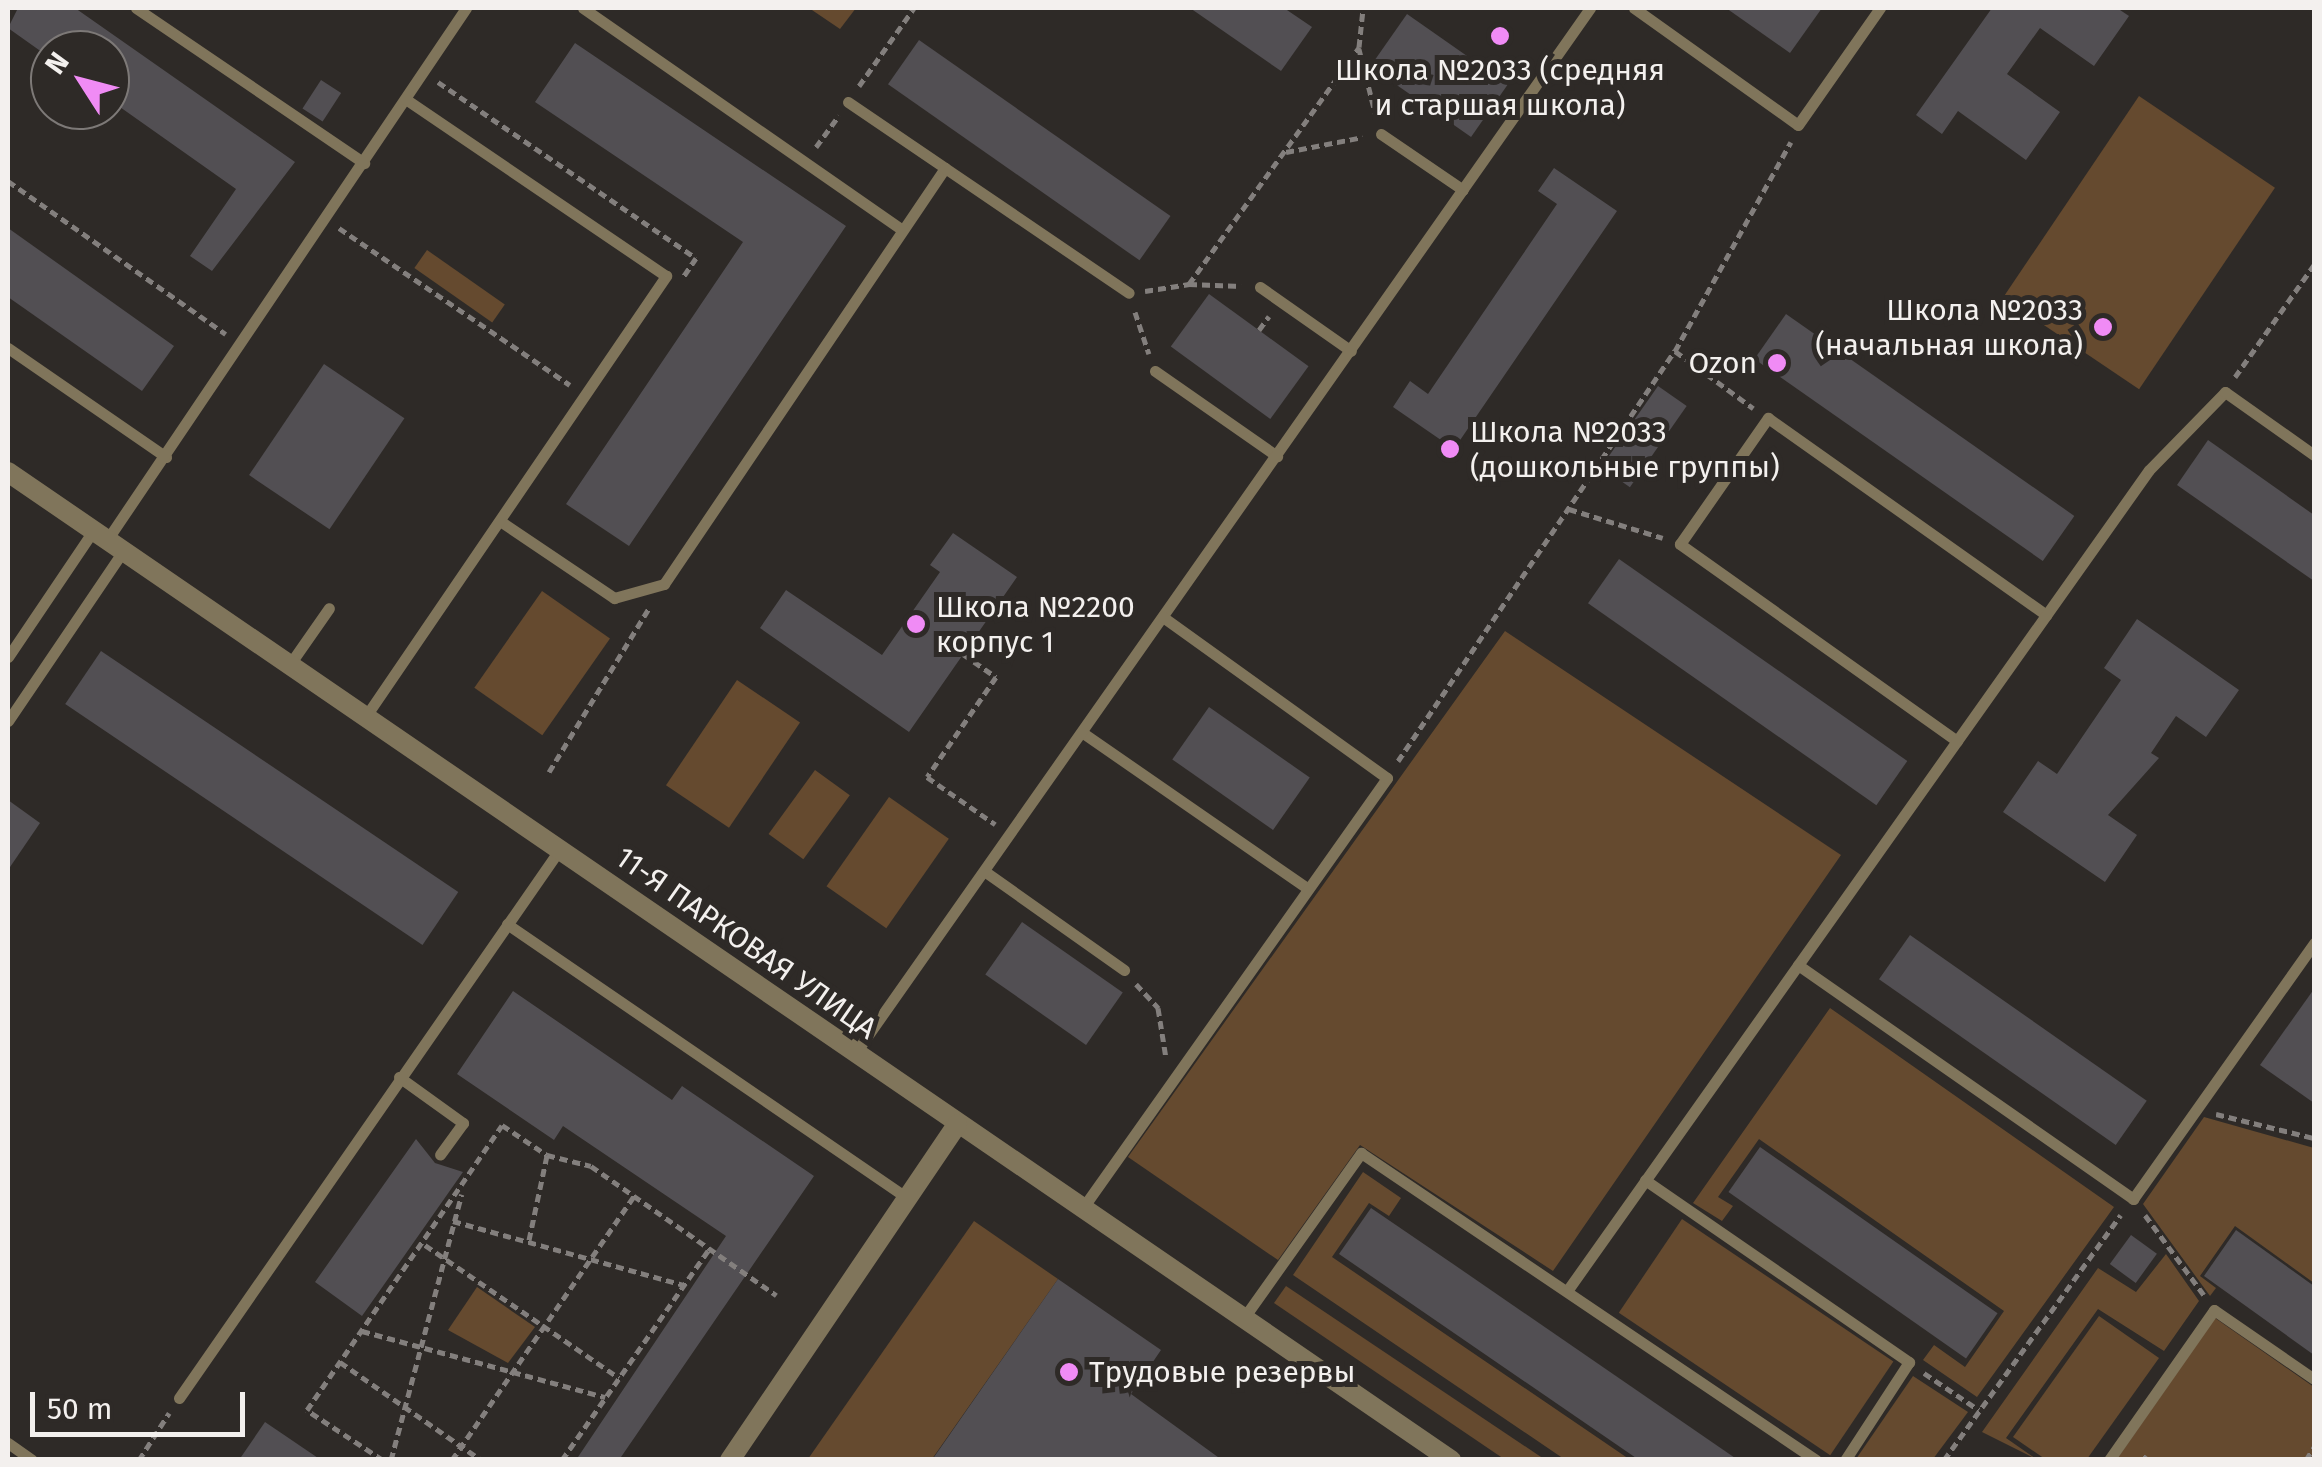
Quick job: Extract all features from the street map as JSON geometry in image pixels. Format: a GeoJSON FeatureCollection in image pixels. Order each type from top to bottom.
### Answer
{"type":"FeatureCollection","features":[{"type":"Feature","properties":{"kind":"street","name":"11-Я ПАРКОВАЯ УЛИЦА"},"geometry":{"type":"LineString","coordinates":[[8,472],[956,1125],[1451,1460]]}},
{"type":"Feature","properties":{"kind":"street"},"geometry":{"type":"LineString","coordinates":[[730,1460],[956,1125]]}},
{"type":"Feature","properties":{"kind":"lane"},"geometry":{"type":"LineString","coordinates":[[136,8],[364,163]]}},
{"type":"Feature","properties":{"kind":"lane"},"geometry":{"type":"LineString","coordinates":[[8,657],[107,541],[327,220],[466,8]]}},
{"type":"Feature","properties":{"kind":"lane"},"geometry":{"type":"LineString","coordinates":[[582,8],[903,230]]}},
{"type":"Feature","properties":{"kind":"lane"},"geometry":{"type":"LineString","coordinates":[[854,1055],[987,874],[1590,8]]}},
{"type":"Feature","properties":{"kind":"lane"},"geometry":{"type":"LineString","coordinates":[[1634,8],[1798,125],[1880,8]]}},
{"type":"Feature","properties":{"kind":"lane"},"geometry":{"type":"LineString","coordinates":[[366,716],[666,276],[406,99]]}},
{"type":"Feature","properties":{"kind":"lane"},"geometry":{"type":"LineString","coordinates":[[848,102],[1129,294]]}},
{"type":"Feature","properties":{"kind":"lane"},"geometry":{"type":"LineString","coordinates":[[1381,134],[1463,190]]}},
{"type":"Feature","properties":{"kind":"lane"},"geometry":{"type":"LineString","coordinates":[[500,521],[614,598],[664,584],[945,168]]}},
{"type":"Feature","properties":{"kind":"lane"},"geometry":{"type":"LineString","coordinates":[[1260,286],[1351,351]]}},
{"type":"Feature","properties":{"kind":"lane"},"geometry":{"type":"LineString","coordinates":[[8,348],[166,457]]}},
{"type":"Feature","properties":{"kind":"lane"},"geometry":{"type":"LineString","coordinates":[[1154,371],[1277,456]]}},
{"type":"Feature","properties":{"kind":"lane"},"geometry":{"type":"LineString","coordinates":[[1567,1291],[2149,470],[2224,392],[2314,455]]}},
{"type":"Feature","properties":{"kind":"lane"},"geometry":{"type":"LineString","coordinates":[[1957,741],[1680,544],[1768,418],[2046,614]]}},
{"type":"Feature","properties":{"kind":"lane"},"geometry":{"type":"LineString","coordinates":[[8,721],[107,541]]}},
{"type":"Feature","properties":{"kind":"lane"},"geometry":{"type":"LineString","coordinates":[[290,664],[329,608]]}},
{"type":"Feature","properties":{"kind":"lane"},"geometry":{"type":"LineString","coordinates":[[1082,1208],[1387,778],[1163,617]]}},
{"type":"Feature","properties":{"kind":"lane"},"geometry":{"type":"LineString","coordinates":[[1082,733],[1306,888]]}},
{"type":"Feature","properties":{"kind":"lane"},"geometry":{"type":"LineString","coordinates":[[179,1398],[560,850]]}},
{"type":"Feature","properties":{"kind":"lane"},"geometry":{"type":"LineString","coordinates":[[987,874],[1124,970]]}},
{"type":"Feature","properties":{"kind":"lane"},"geometry":{"type":"LineString","coordinates":[[506,924],[907,1198]]}},
{"type":"Feature","properties":{"kind":"lane"},"geometry":{"type":"LineString","coordinates":[[1798,965],[2133,1198],[2314,944]]}},
{"type":"Feature","properties":{"kind":"lane"},"geometry":{"type":"LineString","coordinates":[[470,951],[485,955]]}},
{"type":"Feature","properties":{"kind":"lane"},"geometry":{"type":"LineString","coordinates":[[399,1077],[463,1123],[440,1155]]}},
{"type":"Feature","properties":{"kind":"lane"},"geometry":{"type":"LineString","coordinates":[[1244,1320],[1362,1153],[1816,1460]]}},
{"type":"Feature","properties":{"kind":"lane"},"geometry":{"type":"LineString","coordinates":[[1645,1180],[1909,1362],[1845,1460]]}},
{"type":"Feature","properties":{"kind":"lane"},"geometry":{"type":"LineString","coordinates":[[2109,1460],[2214,1310],[2314,1379]]}},
{"type":"Feature","properties":{"kind":"lane"},"geometry":{"type":"LineString","coordinates":[[8,1442],[32,1460]]}},
{"type":"Feature","properties":{"kind":"path"},"geometry":{"type":"LineString","coordinates":[[1283,153],[1381,134],[1359,47],[1364,8]]}},
{"type":"Feature","properties":{"kind":"path"},"geometry":{"type":"LineString","coordinates":[[1188,284],[1359,47]]}},
{"type":"Feature","properties":{"kind":"path"},"geometry":{"type":"LineString","coordinates":[[424,72],[696,258],[674,290]]}},
{"type":"Feature","properties":{"kind":"path"},"geometry":{"type":"LineString","coordinates":[[1387,778],[1675,351],[1764,204],[1798,125]]}},
{"type":"Feature","properties":{"kind":"path"},"geometry":{"type":"LineString","coordinates":[[8,182],[242,345]]}},
{"type":"Feature","properties":{"kind":"path"},"geometry":{"type":"LineString","coordinates":[[327,220],[585,396]]}},
{"type":"Feature","properties":{"kind":"path"},"geometry":{"type":"LineString","coordinates":[[2224,392],[2314,265]]}},
{"type":"Feature","properties":{"kind":"path"},"geometry":{"type":"LineString","coordinates":[[1154,371],[1129,294],[1188,284],[1260,286]]}},
{"type":"Feature","properties":{"kind":"path"},"geometry":{"type":"LineString","coordinates":[[1675,351],[1768,418]]}},
{"type":"Feature","properties":{"kind":"path"},"geometry":{"type":"LineString","coordinates":[[1568,508],[1680,544]]}},
{"type":"Feature","properties":{"kind":"path"},"geometry":{"type":"LineString","coordinates":[[549,772],[664,584]]}},
{"type":"Feature","properties":{"kind":"path"},"geometry":{"type":"LineString","coordinates":[[963,654],[996,677],[927,777],[1002,828]]}},
{"type":"Feature","properties":{"kind":"path"},"geometry":{"type":"LineString","coordinates":[[1124,970],[1158,1008],[1170,1082]]}},
{"type":"Feature","properties":{"kind":"path"},"geometry":{"type":"LineString","coordinates":[[2198,1106],[2241,1125],[2314,1138]]}},
{"type":"Feature","properties":{"kind":"path"},"geometry":{"type":"LineString","coordinates":[[464,1186],[387,1460],[308,1410],[425,1245],[502,1125],[546,1155],[590,1166],[776,1296]]}},
{"type":"Feature","properties":{"kind":"path"},"geometry":{"type":"LineString","coordinates":[[528,1242],[546,1155]]}},
{"type":"Feature","properties":{"kind":"path"},"geometry":{"type":"LineString","coordinates":[[452,1460],[634,1196]]}},
{"type":"Feature","properties":{"kind":"path"},"geometry":{"type":"LineString","coordinates":[[1944,1460],[2133,1198],[2214,1310]]}},
{"type":"Feature","properties":{"kind":"path"},"geometry":{"type":"LineString","coordinates":[[453,1221],[684,1284]]}},
{"type":"Feature","properties":{"kind":"path"},"geometry":{"type":"LineString","coordinates":[[425,1245],[619,1378]]}},
{"type":"Feature","properties":{"kind":"path"},"geometry":{"type":"LineString","coordinates":[[562,1460],[709,1248]]}},
{"type":"Feature","properties":{"kind":"path"},"geometry":{"type":"LineString","coordinates":[[362,1331],[606,1397]]}},
{"type":"Feature","properties":{"kind":"path"},"geometry":{"type":"LineString","coordinates":[[340,1362],[481,1460]]}},
{"type":"Feature","properties":{"kind":"path"},"geometry":{"type":"LineString","coordinates":[[1909,1362],[1979,1410]]}},
{"type":"Feature","properties":{"kind":"path"},"geometry":{"type":"LineString","coordinates":[[139,1460],[179,1398]]}},
{"type":"Feature","properties":{"kind":"path"},"geometry":{"type":"LineString","coordinates":[[2306,1460],[2314,1447]]}},
{"type":"Feature","properties":{"kind":"shaded area"},"geometry":{"type":"Polygon","coordinates":[[[809,8],[856,8],[840,29],[809,8]]]}},
{"type":"Feature","properties":{"kind":"shaded area"},"geometry":{"type":"Polygon","coordinates":[[[2139,96],[2275,188],[2139,389],[2003,297],[2139,96]]]}},
{"type":"Feature","properties":{"kind":"shaded area"},"geometry":{"type":"Polygon","coordinates":[[[427,250],[505,304],[492,323],[414,268],[427,250]]]}},
{"type":"Feature","properties":{"kind":"shaded area"},"geometry":{"type":"Polygon","coordinates":[[[542,591],[610,639],[542,735],[474,688],[542,591]]]}},
{"type":"Feature","properties":{"kind":"shaded area"},"geometry":{"type":"Polygon","coordinates":[[[1505,631],[1841,855],[1553,1271],[1360,1145],[1278,1260],[1128,1157],[1505,631]]]}},
{"type":"Feature","properties":{"kind":"shaded area"},"geometry":{"type":"Polygon","coordinates":[[[737,680],[800,722],[729,828],[666,785],[737,680]]]}},
{"type":"Feature","properties":{"kind":"shaded area"},"geometry":{"type":"Polygon","coordinates":[[[815,770],[850,795],[803,859],[769,834],[815,770]]]}},
{"type":"Feature","properties":{"kind":"shaded area"},"geometry":{"type":"Polygon","coordinates":[[[889,797],[949,839],[886,928],[826,886],[889,797]]]}},
{"type":"Feature","properties":{"kind":"shaded area"},"geometry":{"type":"Polygon","coordinates":[[[1830,1008],[2114,1207],[1977,1397],[1923,1360],[1934,1345],[1965,1367],[2004,1311],[1759,1139],[1718,1197],[1733,1206],[1722,1221],[1693,1203],[1830,1008]]]}},
{"type":"Feature","properties":{"kind":"shaded area"},"geometry":{"type":"Polygon","coordinates":[[[2204,1117],[2314,1148],[2314,1283],[2235,1226],[2200,1276],[2216,1288],[2210,1296],[2143,1204],[2204,1117]]]}},
{"type":"Feature","properties":{"kind":"shaded area"},"geometry":{"type":"Polygon","coordinates":[[[1363,1172],[1401,1198],[1389,1216],[1369,1203],[1332,1257],[1629,1459],[1564,1459],[1293,1275],[1363,1172]]]}},
{"type":"Feature","properties":{"kind":"shaded area"},"geometry":{"type":"Polygon","coordinates":[[[1682,1219],[1893,1362],[1830,1455],[1619,1313],[1682,1219]]]}},
{"type":"Feature","properties":{"kind":"shaded area"},"geometry":{"type":"Polygon","coordinates":[[[974,1221],[1058,1279],[932,1459],[808,1459],[974,1221]]]}},
{"type":"Feature","properties":{"kind":"shaded area"},"geometry":{"type":"Polygon","coordinates":[[[2166,1254],[2199,1301],[2164,1351],[2098,1309],[2006,1438],[2036,1459],[1982,1432],[2098,1268],[2136,1292],[2166,1254]]]}},
{"type":"Feature","properties":{"kind":"shaded area"},"geometry":{"type":"Polygon","coordinates":[[[1286,1286],[1544,1459],[1504,1459],[1274,1303],[1286,1286]]]}},
{"type":"Feature","properties":{"kind":"shaded area"},"geometry":{"type":"Polygon","coordinates":[[[477,1287],[535,1327],[508,1363],[448,1330],[477,1287]]]}},
{"type":"Feature","properties":{"kind":"shaded area"},"geometry":{"type":"Polygon","coordinates":[[[2099,1316],[2159,1358],[2087,1459],[2045,1459],[2013,1437],[2099,1316]]]}},
{"type":"Feature","properties":{"kind":"shaded area"},"geometry":{"type":"Polygon","coordinates":[[[2215,1318],[2314,1387],[2314,1459],[2117,1459],[2215,1318]]]}},
{"type":"Feature","properties":{"kind":"shaded area"},"geometry":{"type":"Polygon","coordinates":[[[1913,1376],[1968,1412],[1933,1459],[1856,1459],[1913,1376]]]}},
{"type":"Feature","properties":{"kind":"building"},"geometry":{"type":"Polygon","coordinates":[[[18,8],[75,8],[106,30],[30,30],[30,44],[8,28],[18,8]]]}},
{"type":"Feature","properties":{"kind":"building"},"geometry":{"type":"Polygon","coordinates":[[[1190,8],[1284,8],[1312,27],[1281,71],[1190,8]]]}},
{"type":"Feature","properties":{"kind":"building"},"geometry":{"type":"Polygon","coordinates":[[[1726,8],[1822,8],[1790,53],[1726,8]]]}},
{"type":"Feature","properties":{"kind":"building"},"geometry":{"type":"Polygon","coordinates":[[[1992,8],[2117,8],[2129,16],[2094,66],[2040,28],[2007,74],[2060,112],[2026,160],[1958,111],[1942,134],[1916,115],[1992,8]]]}},
{"type":"Feature","properties":{"kind":"building"},"geometry":{"type":"Polygon","coordinates":[[[1407,14],[1508,85],[1471,137],[1370,66],[1407,14]]]}},
{"type":"Feature","properties":{"kind":"building"},"geometry":{"type":"Polygon","coordinates":[[[919,40],[1170,216],[1140,260],[888,84],[919,40]]]}},
{"type":"Feature","properties":{"kind":"building"},"geometry":{"type":"Polygon","coordinates":[[[575,43],[846,226],[629,546],[566,504],[743,242],[535,102],[575,43]]]}},
{"type":"Feature","properties":{"kind":"building"},"geometry":{"type":"Polygon","coordinates":[[[130,46],[295,162],[212,271],[190,256],[236,189],[130,114],[130,46]]]}},
{"type":"Feature","properties":{"kind":"building"},"geometry":{"type":"Polygon","coordinates":[[[321,80],[341,93],[323,122],[302,109],[321,80]]]}},
{"type":"Feature","properties":{"kind":"building"},"geometry":{"type":"Polygon","coordinates":[[[1554,168],[1617,211],[1454,449],[1393,407],[1410,381],[1428,394],[1557,204],[1538,191],[1554,168]]]}},
{"type":"Feature","properties":{"kind":"building"},"geometry":{"type":"Polygon","coordinates":[[[8,228],[174,346],[142,391],[8,297],[8,228]]]}},
{"type":"Feature","properties":{"kind":"building"},"geometry":{"type":"Polygon","coordinates":[[[1209,294],[1309,366],[1270,419],[1171,347],[1209,294]]]}},
{"type":"Feature","properties":{"kind":"building"},"geometry":{"type":"Polygon","coordinates":[[[1786,314],[2074,516],[2043,561],[1754,359],[1786,314]]]}},
{"type":"Feature","properties":{"kind":"building"},"geometry":{"type":"Polygon","coordinates":[[[324,364],[404,418],[329,529],[249,475],[324,364]]]}},
{"type":"Feature","properties":{"kind":"building"},"geometry":{"type":"Polygon","coordinates":[[[1658,386],[1687,406],[1630,487],[1601,467],[1658,386]]]}},
{"type":"Feature","properties":{"kind":"building"},"geometry":{"type":"Polygon","coordinates":[[[2208,440],[2314,515],[2314,581],[2177,485],[2208,440]]]}},
{"type":"Feature","properties":{"kind":"building"},"geometry":{"type":"Polygon","coordinates":[[[953,533],[1017,577],[909,732],[760,628],[786,590],[882,655],[940,572],[930,565],[953,533]]]}},
{"type":"Feature","properties":{"kind":"building"},"geometry":{"type":"Polygon","coordinates":[[[1619,559],[1907,761],[1876,805],[1588,603],[1619,559]]]}},
{"type":"Feature","properties":{"kind":"building"},"geometry":{"type":"Polygon","coordinates":[[[2137,619],[2239,690],[2206,737],[2176,716],[2151,753],[2159,758],[2108,815],[2137,835],[2105,882],[2003,812],[2038,761],[2057,774],[2121,680],[2104,668],[2137,619]]]}},
{"type":"Feature","properties":{"kind":"building"},"geometry":{"type":"Polygon","coordinates":[[[101,651],[458,892],[423,945],[65,704],[101,651]]]}},
{"type":"Feature","properties":{"kind":"building"},"geometry":{"type":"Polygon","coordinates":[[[1209,707],[1310,778],[1273,830],[1172,759],[1209,707]]]}},
{"type":"Feature","properties":{"kind":"building"},"geometry":{"type":"Polygon","coordinates":[[[8,800],[40,823],[8,870],[8,800]]]}},
{"type":"Feature","properties":{"kind":"building"},"geometry":{"type":"Polygon","coordinates":[[[1022,922],[1123,993],[1086,1045],[985,974],[1022,922]]]}},
{"type":"Feature","properties":{"kind":"building"},"geometry":{"type":"Polygon","coordinates":[[[1910,935],[2147,1101],[2116,1145],[1879,979],[1910,935]]]}},
{"type":"Feature","properties":{"kind":"building"},"geometry":{"type":"Polygon","coordinates":[[[2314,989],[2314,1103],[2260,1065],[2314,989]]]}},
{"type":"Feature","properties":{"kind":"building"},"geometry":{"type":"Polygon","coordinates":[[[513,991],[672,1100],[682,1086],[814,1176],[619,1460],[576,1460],[726,1236],[563,1126],[554,1140],[457,1074],[513,991]]]}},
{"type":"Feature","properties":{"kind":"building"},"geometry":{"type":"Polygon","coordinates":[[[416,1139],[435,1163],[463,1172],[362,1316],[315,1282],[416,1139]]]}},
{"type":"Feature","properties":{"kind":"building"},"geometry":{"type":"Polygon","coordinates":[[[1760,1147],[1998,1313],[1966,1358],[1728,1192],[1760,1147]]]}},
{"type":"Feature","properties":{"kind":"building"},"geometry":{"type":"Polygon","coordinates":[[[1371,1208],[1738,1460],[1639,1460],[1339,1254],[1371,1208]]]}},
{"type":"Feature","properties":{"kind":"building"},"geometry":{"type":"Polygon","coordinates":[[[2236,1230],[2314,1286],[2314,1355],[2204,1276],[2236,1230]]]}},
{"type":"Feature","properties":{"kind":"building"},"geometry":{"type":"Polygon","coordinates":[[[2131,1235],[2157,1254],[2136,1283],[2110,1264],[2131,1235]]]}},
{"type":"Feature","properties":{"kind":"building","name":"Трудовые резервы"},"geometry":{"type":"Polygon","coordinates":[[[1058,1279],[1161,1350],[1131,1394],[1222,1460],[932,1460],[1058,1279]]]}},
{"type":"Feature","properties":{"kind":"building"},"geometry":{"type":"Polygon","coordinates":[[[265,1422],[321,1460],[239,1460],[265,1422]]]}},
{"type":"Feature","properties":{"kind":"place","name":"Школа №2033 (средняя и старшая школа)"},"geometry":{"type":"Point","coordinates":[1500,36]}},
{"type":"Feature","properties":{"kind":"place","name":"Школа №2033 (начальная школа)"},"geometry":{"type":"Point","coordinates":[2103,327]}},
{"type":"Feature","properties":{"kind":"place","name":"Ozon"},"geometry":{"type":"Point","coordinates":[1777,363]}},
{"type":"Feature","properties":{"kind":"place","name":"Школа №2033 (дошкольные группы)"},"geometry":{"type":"Point","coordinates":[1450,449]}},
{"type":"Feature","properties":{"kind":"place","name":"Школа №2200 корпус 1"},"geometry":{"type":"Point","coordinates":[916,624]}},
{"type":"Feature","properties":{"kind":"place","name":"Трудовые резервы"},"geometry":{"type":"Point","coordinates":[1069,1372]}}]}
